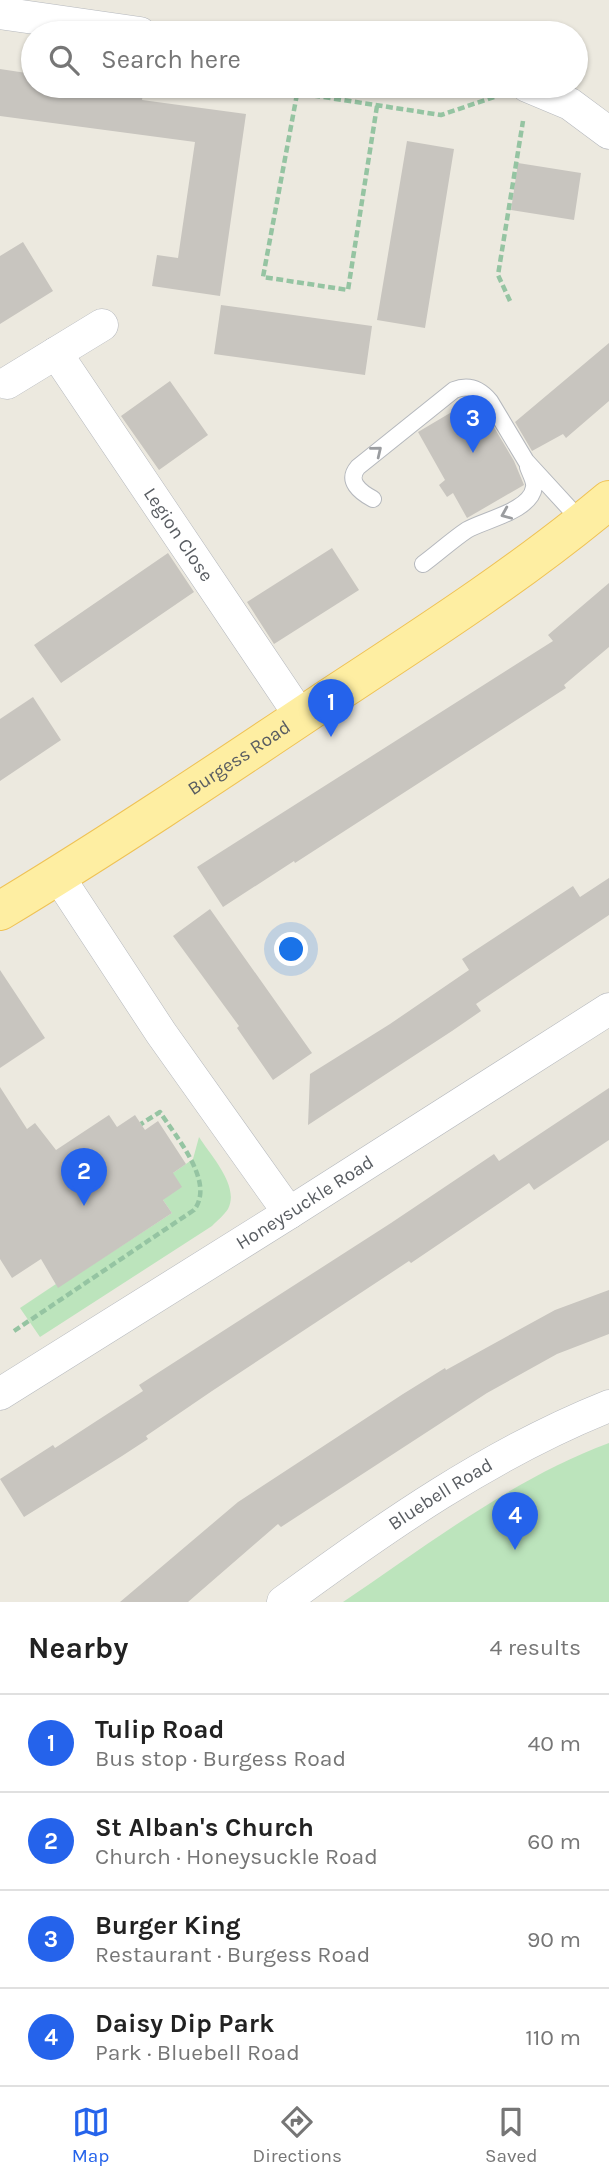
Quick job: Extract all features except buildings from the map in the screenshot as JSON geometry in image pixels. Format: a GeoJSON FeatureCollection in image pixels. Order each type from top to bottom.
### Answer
{"type":"FeatureCollection","features":[{"type":"Feature","properties":{"kind":"main road","name":"Burgess Road"},"geometry":{"type":"LineString","coordinates":[[0,911],[58,876],[494,589],[596,511]]}},
{"type":"Feature","properties":{"kind":"street"},"geometry":{"type":"LineString","coordinates":[[0,13],[56,21]]}},
{"type":"Feature","properties":{"kind":"street"},"geometry":{"type":"LineString","coordinates":[[556,98],[570,104],[609,132]]}},
{"type":"Feature","properties":{"kind":"street"},"geometry":{"type":"LineString","coordinates":[[7,383],[102,325]]}},
{"type":"Feature","properties":{"kind":"street","name":"Legion Close"},"geometry":{"type":"LineString","coordinates":[[56,353],[301,717]]}},
{"type":"Feature","properties":{"kind":"street"},"geometry":{"type":"LineString","coordinates":[[58,876],[161,1032],[289,1213]]}},
{"type":"Feature","properties":{"kind":"street","name":"Honeysuckle Road"},"geometry":{"type":"LineString","coordinates":[[0,1394],[609,1009]]}},
{"type":"Feature","properties":{"kind":"street","name":"Bluebell Road"},"geometry":{"type":"LineString","coordinates":[[283,1602],[436,1496],[511,1451],[562,1425],[609,1406]]}},
{"type":"Feature","properties":{"kind":"lane"},"geometry":{"type":"LineString","coordinates":[[373,499],[355,485],[353,473],[460,387],[476,389],[490,401],[526,461],[534,488],[515,510],[468,530],[423,564]]}},
{"type":"Feature","properties":{"kind":"lane"},"geometry":{"type":"LineString","coordinates":[[526,461],[596,511]]}},
{"type":"Feature","properties":{"kind":"path"},"geometry":{"type":"LineString","coordinates":[[296,98],[264,277],[348,290],[377,106]]}},
{"type":"Feature","properties":{"kind":"path"},"geometry":{"type":"LineString","coordinates":[[324,98],[442,115],[492,98]]}},
{"type":"Feature","properties":{"kind":"path"},"geometry":{"type":"LineString","coordinates":[[510,301],[498,275],[526,98]]}},
{"type":"Feature","properties":{"kind":"path"},"geometry":{"type":"LineString","coordinates":[[14,1331],[194,1210],[200,1203],[201,1181],[159,1112],[141,1124]]}},
{"type":"Feature","properties":{"kind":"green space"},"geometry":{"type":"Polygon","coordinates":[[[199,1137],[227,1181],[231,1200],[228,1209],[212,1226],[40,1337],[20,1308],[56,1284],[58,1287],[172,1213],[163,1200],[173,1173],[193,1159],[199,1137]]]}},
{"type":"Feature","properties":{"kind":"green space"},"geometry":{"type":"Polygon","coordinates":[[[609,1443],[609,1602],[343,1602],[505,1494],[538,1475],[609,1443]]]}},
{"type":"Feature","properties":{"kind":"place","name":"Burger King"},"geometry":{"type":"Point","coordinates":[473,453]}},
{"type":"Feature","properties":{"kind":"place","name":"Tulip Road"},"geometry":{"type":"Point","coordinates":[331,737]}},
{"type":"Feature","properties":{"kind":"place","name":"St Alban's Church"},"geometry":{"type":"Point","coordinates":[84,1206]}},
{"type":"Feature","properties":{"kind":"place","name":"Daisy Dip Park"},"geometry":{"type":"Point","coordinates":[515,1550]}}]}
